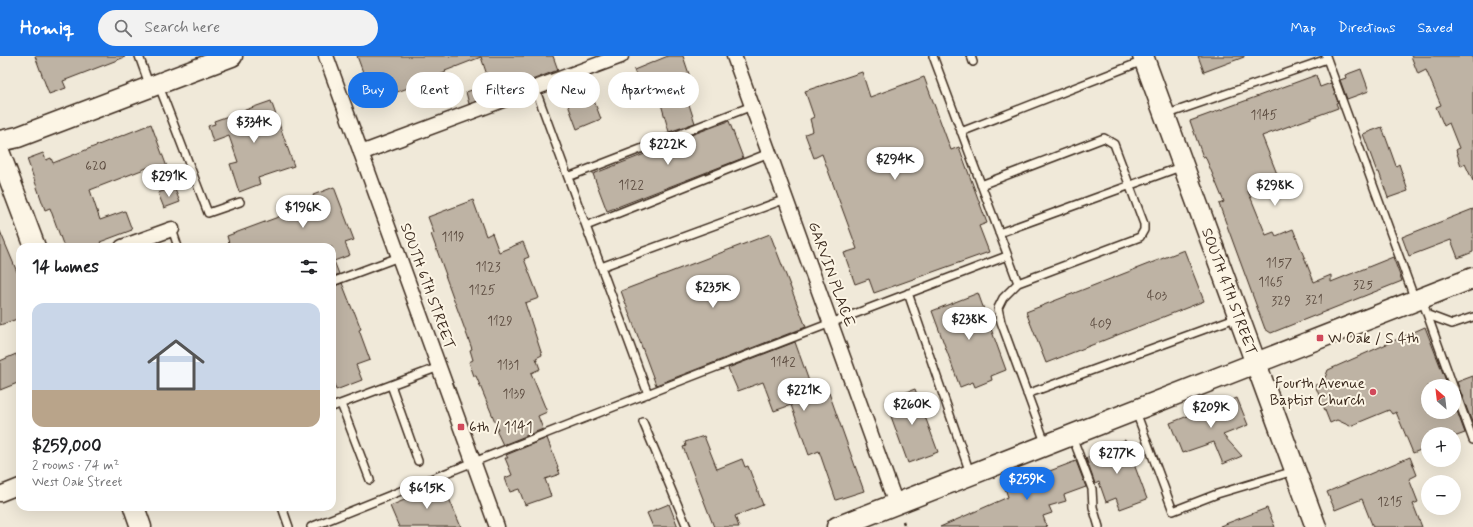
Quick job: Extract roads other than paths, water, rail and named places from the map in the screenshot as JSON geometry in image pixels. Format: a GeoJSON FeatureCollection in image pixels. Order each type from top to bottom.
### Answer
{"type":"FeatureCollection","features":[{"type":"Feature","properties":{"kind":"main road"},"geometry":{"type":"LineString","coordinates":[[0,141],[18,137],[232,56]]}},
{"type":"Feature","properties":{"kind":"main road","name":"SOUTH 4TH STREET"},"geometry":{"type":"LineString","coordinates":[[1144,58],[1294,471],[1316,527]]}},
{"type":"Feature","properties":{"kind":"main road"},"geometry":{"type":"LineString","coordinates":[[0,154],[33,243]]}},
{"type":"Feature","properties":{"kind":"main road"},"geometry":{"type":"LineString","coordinates":[[837,527],[1255,363],[1422,304],[1473,278]]}},
{"type":"Feature","properties":{"kind":"main road"},"geometry":{"type":"LineString","coordinates":[[135,511],[141,527]]}},
{"type":"Feature","properties":{"kind":"street","name":"SOUTH 6TH STREET"},"geometry":{"type":"LineString","coordinates":[[326,56],[497,527]]}},
{"type":"Feature","properties":{"kind":"street"},"geometry":{"type":"LineString","coordinates":[[539,87],[621,56]]}},
{"type":"Feature","properties":{"kind":"street","name":"GARVIN PLACE"},"geometry":{"type":"LineString","coordinates":[[734,56],[896,504]]}},
{"type":"Feature","properties":{"kind":"street"},"geometry":{"type":"LineString","coordinates":[[361,153],[481,108]]}},
{"type":"Feature","properties":{"kind":"street"},"geometry":{"type":"LineString","coordinates":[[133,243],[172,229]]}},
{"type":"Feature","properties":{"kind":"street"},"geometry":{"type":"LineString","coordinates":[[0,494],[16,488]]}},
{"type":"Feature","properties":{"kind":"lane"},"geometry":{"type":"LineString","coordinates":[[139,56],[154,85],[208,213],[240,202]]}},
{"type":"Feature","properties":{"kind":"lane"},"geometry":{"type":"LineString","coordinates":[[933,56],[1018,283]]}},
{"type":"Feature","properties":{"kind":"lane"},"geometry":{"type":"LineString","coordinates":[[1165,115],[1327,57],[1451,379]]}},
{"type":"Feature","properties":{"kind":"lane"},"geometry":{"type":"LineString","coordinates":[[961,132],[1144,58]]}},
{"type":"Feature","properties":{"kind":"lane"},"geometry":{"type":"LineString","coordinates":[[539,99],[648,394]]}},
{"type":"Feature","properties":{"kind":"lane"},"geometry":{"type":"LineString","coordinates":[[568,177],[752,106]]}},
{"type":"Feature","properties":{"kind":"lane"},"geometry":{"type":"LineString","coordinates":[[981,185],[1104,138],[1114,144],[1144,224],[1144,230],[1140,237],[1018,283],[1003,298],[998,308],[1001,322],[1046,445]]}},
{"type":"Feature","properties":{"kind":"lane"},"geometry":{"type":"LineString","coordinates":[[586,226],[769,153]]}},
{"type":"Feature","properties":{"kind":"lane"},"geometry":{"type":"LineString","coordinates":[[999,233],[1183,166]]}},
{"type":"Feature","properties":{"kind":"lane"},"geometry":{"type":"LineString","coordinates":[[601,267],[786,199]]}},
{"type":"Feature","properties":{"kind":"lane"},"geometry":{"type":"LineString","coordinates":[[172,229],[177,243]]}},
{"type":"Feature","properties":{"kind":"lane"},"geometry":{"type":"LineString","coordinates":[[311,527],[473,461],[831,322],[1007,256]]}},
{"type":"Feature","properties":{"kind":"lane"},"geometry":{"type":"LineString","coordinates":[[336,281],[399,257]]}},
{"type":"Feature","properties":{"kind":"lane"},"geometry":{"type":"LineString","coordinates":[[908,293],[971,475]]}},
{"type":"Feature","properties":{"kind":"lane"},"geometry":{"type":"LineString","coordinates":[[1422,304],[1452,324],[1473,317]]}},
{"type":"Feature","properties":{"kind":"lane"},"geometry":{"type":"LineString","coordinates":[[1027,394],[1238,317]]}},
{"type":"Feature","properties":{"kind":"lane"},"geometry":{"type":"LineString","coordinates":[[336,406],[439,367]]}},
{"type":"Feature","properties":{"kind":"lane"},"geometry":{"type":"LineString","coordinates":[[391,386],[418,461]]}},
{"type":"Feature","properties":{"kind":"lane"},"geometry":{"type":"LineString","coordinates":[[341,404],[370,480]]}},
{"type":"Feature","properties":{"kind":"lane"},"geometry":{"type":"LineString","coordinates":[[1461,407],[1473,440]]}},
{"type":"Feature","properties":{"kind":"lane"},"geometry":{"type":"LineString","coordinates":[[1135,410],[1173,511],[1218,494],[1294,471]]}},
{"type":"Feature","properties":{"kind":"lane"},"geometry":{"type":"LineString","coordinates":[[643,422],[687,527]]}},
{"type":"Feature","properties":{"kind":"lane"},"geometry":{"type":"LineString","coordinates":[[1072,435],[1092,489],[1093,507],[1099,527]]}},
{"type":"Feature","properties":{"kind":"lane"},"geometry":{"type":"LineString","coordinates":[[283,511],[289,527]]}},
{"type":"Feature","properties":{"kind":"place","name":"W Oak / S 4th"},"geometry":{"type":"Point","coordinates":[1320,338]}},
{"type":"Feature","properties":{"kind":"place","name":"Fourth Avenue Baptist Church"},"geometry":{"type":"Point","coordinates":[1373,392]}},
{"type":"Feature","properties":{"kind":"place","name":"6th / 1141"},"geometry":{"type":"Point","coordinates":[461,427]}}]}
